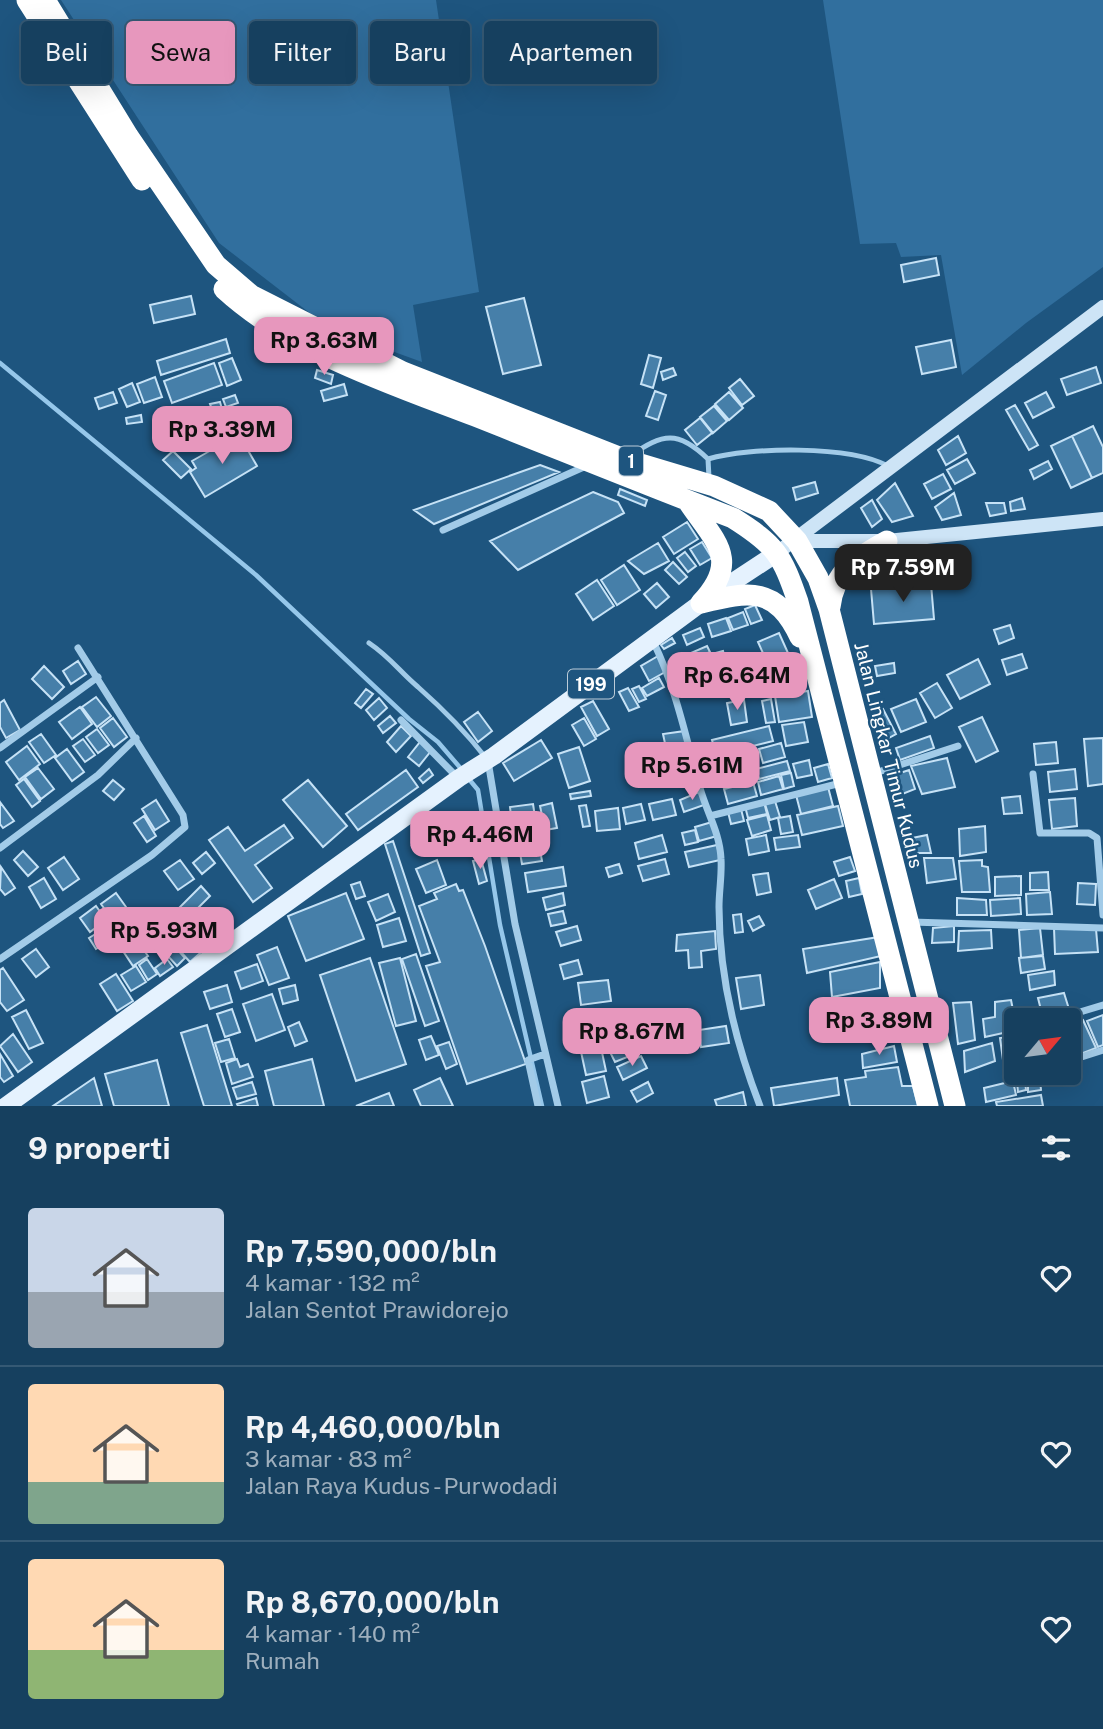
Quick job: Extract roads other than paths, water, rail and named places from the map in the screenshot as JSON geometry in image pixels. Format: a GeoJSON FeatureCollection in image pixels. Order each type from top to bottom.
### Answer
{"type":"FeatureCollection","features":[{"type":"Feature","properties":{"kind":"highway","name":"1"},"geometry":{"type":"LineString","coordinates":[[27,0],[114,142],[203,268],[246,309],[286,336],[399,387],[733,518],[766,538],[785,563],[798,603],[928,1106]]}},
{"type":"Feature","properties":{"kind":"highway","name":"Jalan Lingkar Timur Kudus"},"geometry":{"type":"LineString","coordinates":[[45,0],[128,136],[216,265],[251,295],[403,372],[624,459],[714,486],[769,511],[796,541],[818,578],[829,609],[955,1106]]}},
{"type":"Feature","properties":{"kind":"highway"},"geometry":{"type":"LineString","coordinates":[[687,500],[722,554],[723,571],[718,585],[701,603]]}},
{"type":"Feature","properties":{"kind":"highway"},"geometry":{"type":"LineString","coordinates":[[829,609],[832,586],[841,574],[887,541]]}},
{"type":"Feature","properties":{"kind":"highway"},"geometry":{"type":"LineString","coordinates":[[701,603],[743,592],[764,597],[783,609],[816,670]]}},
{"type":"Feature","properties":{"kind":"main road"},"geometry":{"type":"LineString","coordinates":[[777,552],[796,541],[885,465],[989,395],[1103,307]]}},
{"type":"Feature","properties":{"kind":"main road"},"geometry":{"type":"LineString","coordinates":[[796,541],[887,541],[1103,519]]}},
{"type":"Feature","properties":{"kind":"main road","name":"199"},"geometry":{"type":"LineString","coordinates":[[6,1106],[459,778],[484,763],[701,603],[777,552]]}},
{"type":"Feature","properties":{"kind":"street"},"geometry":{"type":"LineString","coordinates":[[443,530],[593,463]]}},
{"type":"Feature","properties":{"kind":"street"},"geometry":{"type":"LineString","coordinates":[[652,639],[673,682],[710,816],[717,830],[722,860],[719,908],[723,959],[734,1024],[760,1106]]}},
{"type":"Feature","properties":{"kind":"street"},"geometry":{"type":"LineString","coordinates":[[0,959],[152,855],[185,827],[183,815],[78,648]]}},
{"type":"Feature","properties":{"kind":"street"},"geometry":{"type":"LineString","coordinates":[[0,748],[98,677]]}},
{"type":"Feature","properties":{"kind":"street"},"geometry":{"type":"LineString","coordinates":[[401,720],[459,778]]}},
{"type":"Feature","properties":{"kind":"street"},"geometry":{"type":"LineString","coordinates":[[0,848],[98,775],[136,738]]}},
{"type":"Feature","properties":{"kind":"street"},"geometry":{"type":"LineString","coordinates":[[871,774],[958,746]]}},
{"type":"Feature","properties":{"kind":"street"},"geometry":{"type":"LineString","coordinates":[[484,763],[515,924],[558,1106]]}},
{"type":"Feature","properties":{"kind":"street"},"geometry":{"type":"LineString","coordinates":[[1033,774],[1040,833],[1089,833],[1097,838],[1103,915]]}},
{"type":"Feature","properties":{"kind":"street"},"geometry":{"type":"LineString","coordinates":[[710,816],[844,782]]}},
{"type":"Feature","properties":{"kind":"street"},"geometry":{"type":"LineString","coordinates":[[907,922],[1103,928]]}},
{"type":"Feature","properties":{"kind":"street"},"geometry":{"type":"LineString","coordinates":[[1082,1011],[1103,1005]]}},
{"type":"Feature","properties":{"kind":"street"},"geometry":{"type":"LineString","coordinates":[[1082,1057],[1103,1051]]}},
{"type":"Feature","properties":{"kind":"street"},"geometry":{"type":"LineString","coordinates":[[538,1106],[528,1062],[530,1058],[544,1054]]}},
{"type":"Feature","properties":{"kind":"lane"},"geometry":{"type":"LineString","coordinates":[[624,459],[656,440],[676,437],[694,445],[708,459],[709,478],[714,486]]}},
{"type":"Feature","properties":{"kind":"lane"},"geometry":{"type":"LineString","coordinates":[[708,459],[732,452],[763,450],[861,455],[885,465]]}},
{"type":"Feature","properties":{"kind":"lane"},"geometry":{"type":"LineString","coordinates":[[369,643],[386,654],[416,686],[441,705],[484,763]]}},
{"type":"Feature","properties":{"kind":"waterway"},"geometry":{"type":"LineString","coordinates":[[0,363],[256,575],[409,719],[438,742],[463,771]]}},
{"type":"Feature","properties":{"kind":"waterway"},"geometry":{"type":"LineString","coordinates":[[468,778],[478,790],[500,925],[542,1106]]}}]}
